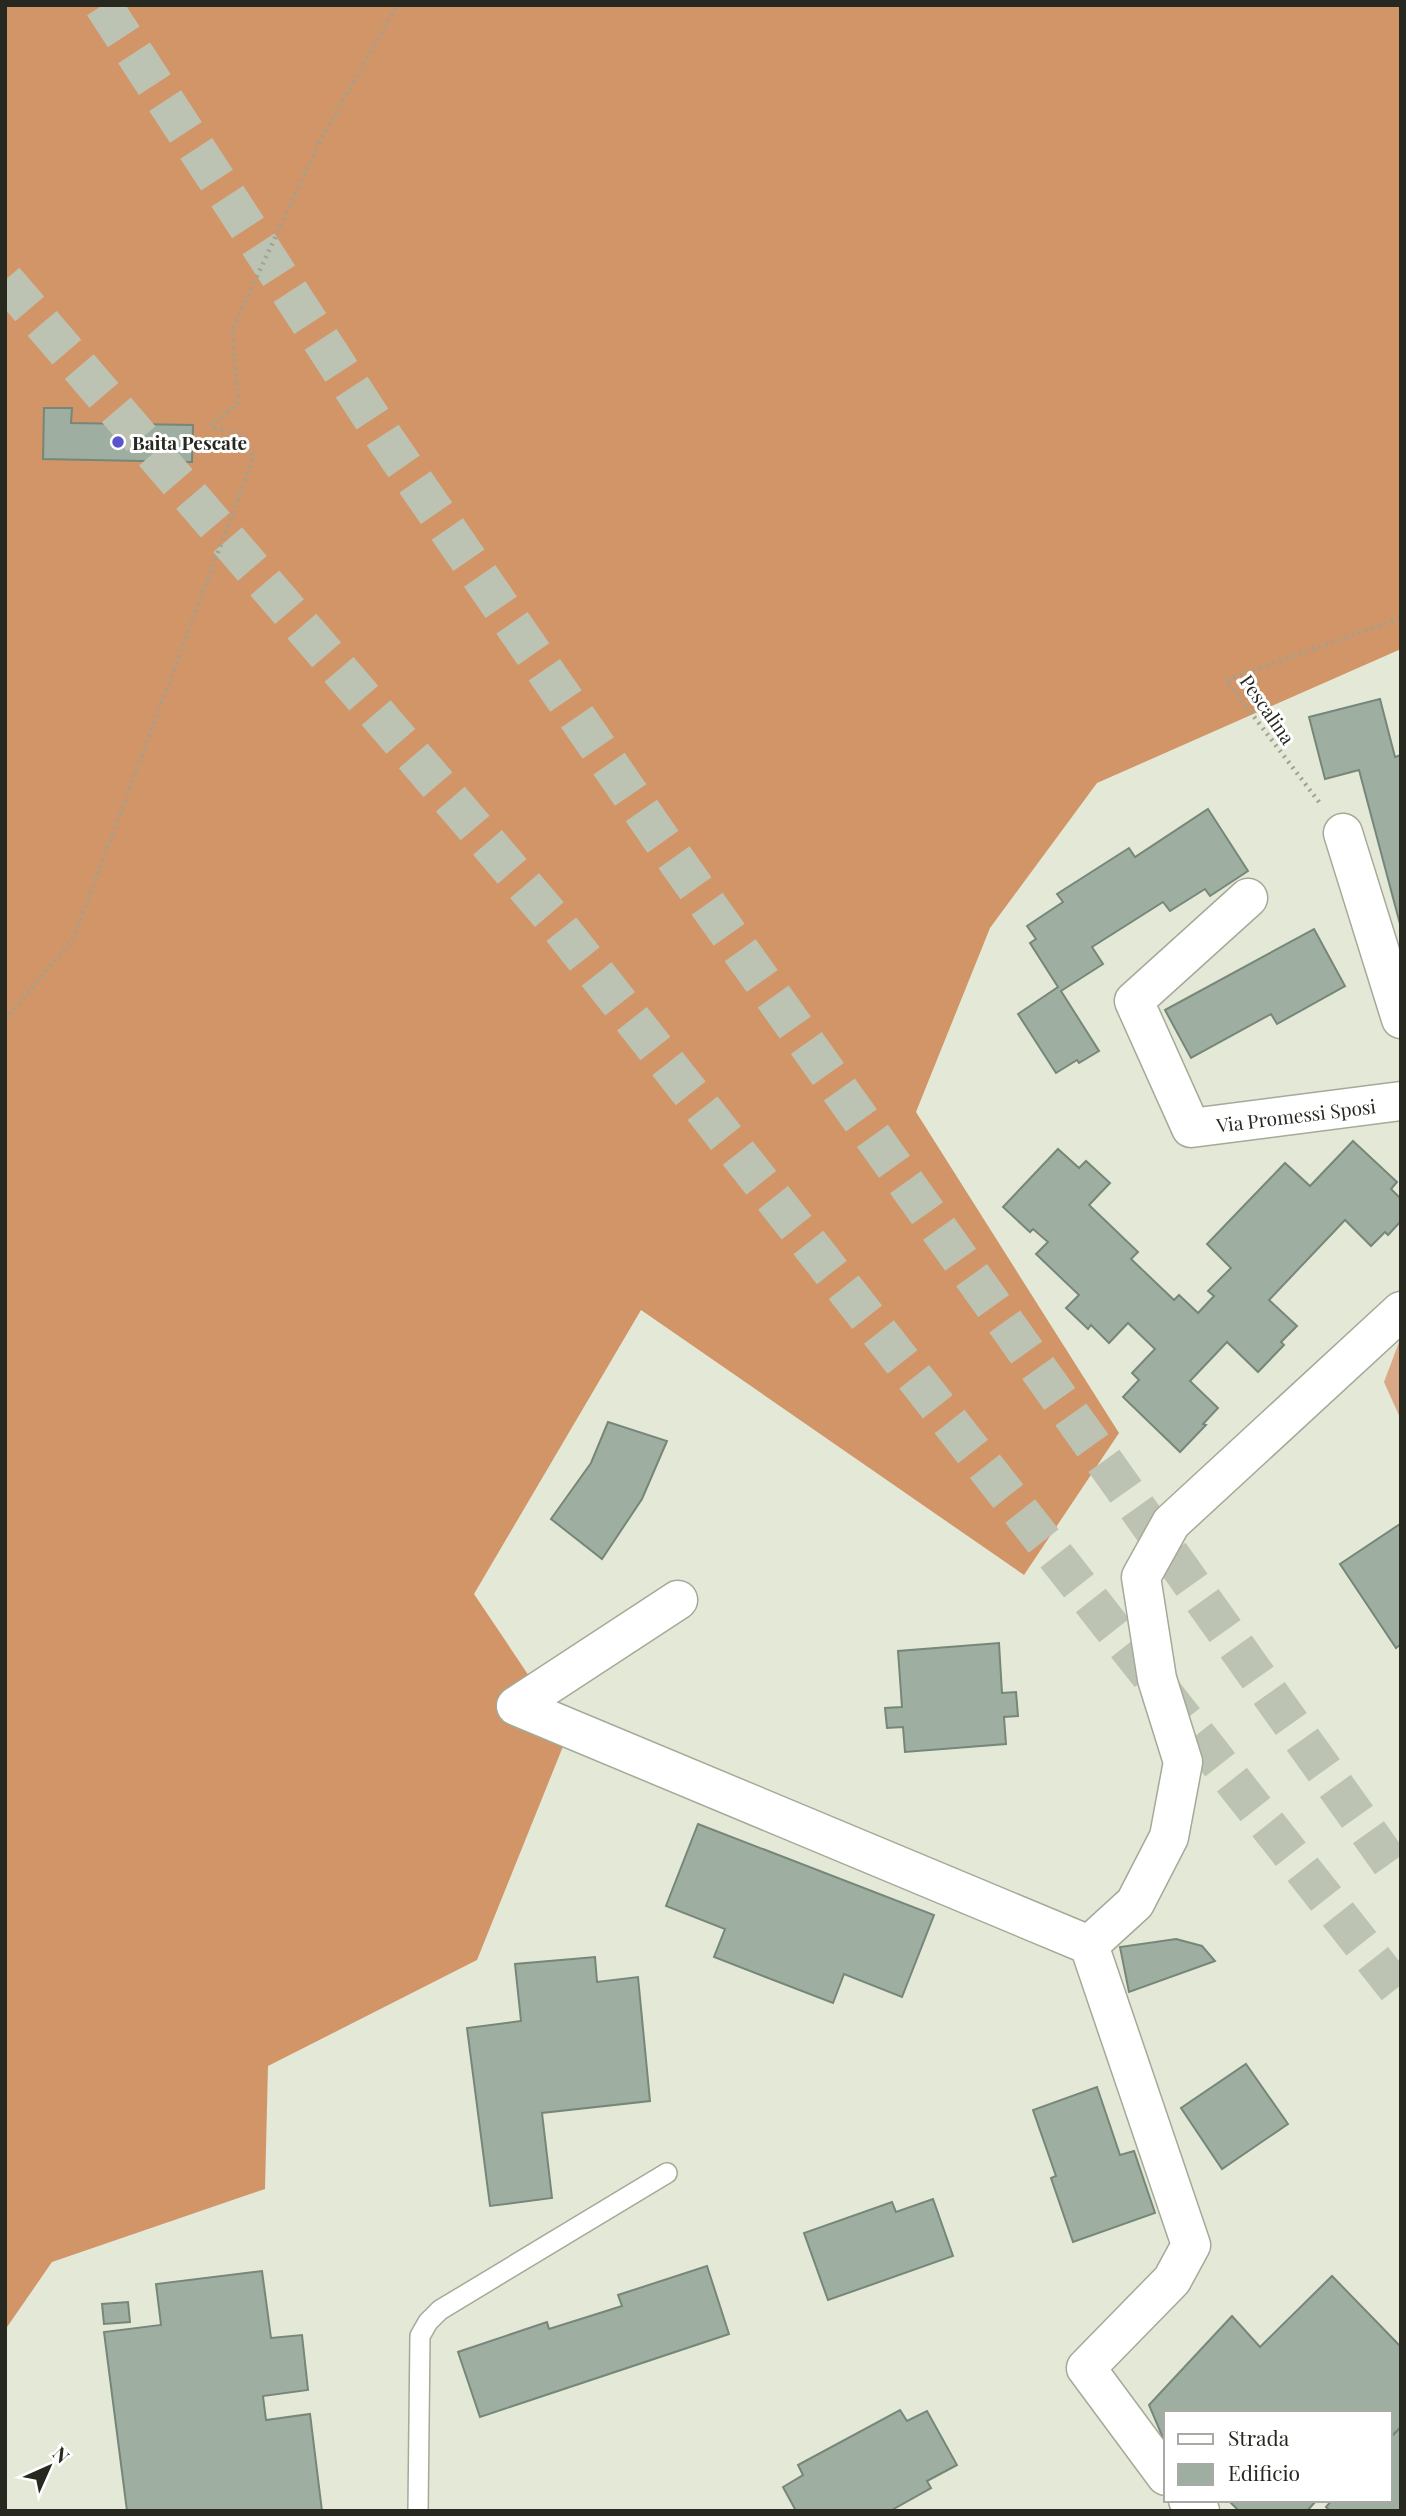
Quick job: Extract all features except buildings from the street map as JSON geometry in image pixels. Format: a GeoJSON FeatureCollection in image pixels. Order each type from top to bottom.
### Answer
{"type":"FeatureCollection","features":[{"type":"Feature","properties":{"kind":"street"},"geometry":{"type":"LineString","coordinates":[[1343,834],[1401,1019]]}},
{"type":"Feature","properties":{"kind":"street","name":"Via Promessi Sposi"},"geometry":{"type":"LineString","coordinates":[[1248,898],[1133,1001],[1191,1128],[1401,1101]]}},
{"type":"Feature","properties":{"kind":"street"},"geometry":{"type":"LineString","coordinates":[[1089,1945],[1135,1903],[1169,1837],[1183,1762],[1157,1679],[1141,1577],[1171,1523],[1401,1311]]}},
{"type":"Feature","properties":{"kind":"street"},"geometry":{"type":"LineString","coordinates":[[678,1600],[516,1706],[1089,1945],[1191,2245],[1172,2280],[1086,2368],[1164,2473]]}},
{"type":"Feature","properties":{"kind":"lane"},"geometry":{"type":"LineString","coordinates":[[418,2511],[420,2336],[428,2322],[440,2310],[667,2173]]}},
{"type":"Feature","properties":{"kind":"path"},"geometry":{"type":"LineString","coordinates":[[5,1020],[75,936],[254,456],[239,434],[209,427],[238,403],[232,330],[321,139],[397,5]]}},
{"type":"Feature","properties":{"kind":"path","name":"Pescalina"},"geometry":{"type":"LineString","coordinates":[[1343,834],[1226,680],[1401,618]]}},
{"type":"Feature","properties":{"kind":"shaded area"},"geometry":{"type":"Polygon","coordinates":[[[5,5],[1401,5],[1401,649],[1097,783],[990,928],[916,1112],[1119,1433],[1024,1575],[641,1310],[474,1594],[568,1734],[477,1960],[268,2066],[265,2189],[52,2262],[5,2330],[5,5]]]}},
{"type":"Feature","properties":{"kind":"shaded area"},"geometry":{"type":"Polygon","coordinates":[[[1401,1337],[1401,1420],[1384,1382],[1401,1337]]]}},
{"type":"Feature","properties":{"kind":"tunnel"},"geometry":{"type":"LineString","coordinates":[[103,5],[386,440],[661,839],[1401,1878]]}},
{"type":"Feature","properties":{"kind":"tunnel"},"geometry":{"type":"LineString","coordinates":[[5,280],[554,920],[1401,1994]]}},
{"type":"Feature","properties":{"kind":"place","name":"Baita Pescate"},"geometry":{"type":"Point","coordinates":[118,442]}}]}
